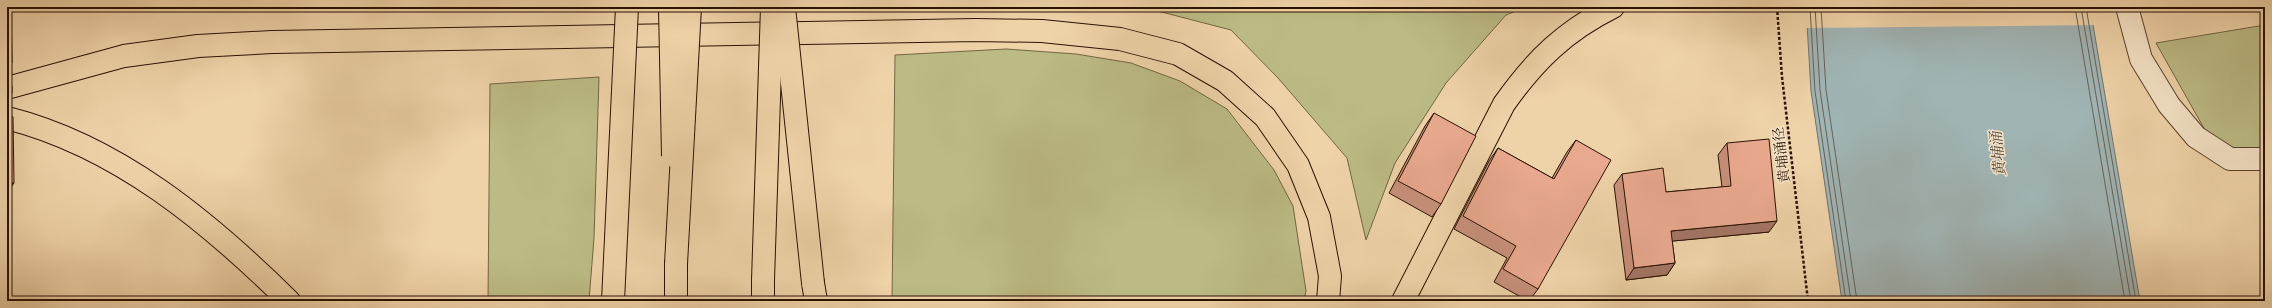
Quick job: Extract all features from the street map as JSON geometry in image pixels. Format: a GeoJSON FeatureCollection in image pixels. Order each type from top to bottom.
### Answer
{"type":"FeatureCollection","features":[{"type":"Feature","properties":{"kind":"main road"},"geometry":{"type":"LineString","coordinates":[[613,301],[627,7]]}},
{"type":"Feature","properties":{"kind":"main road"},"geometry":{"type":"LineString","coordinates":[[670,7],[676,301]]}},
{"type":"Feature","properties":{"kind":"main road"},"geometry":{"type":"LineString","coordinates":[[676,264],[690,7]]}},
{"type":"Feature","properties":{"kind":"main road"},"geometry":{"type":"LineString","coordinates":[[763,291],[772,7]]}},
{"type":"Feature","properties":{"kind":"main road"},"geometry":{"type":"LineString","coordinates":[[784,7],[814,292]]}},
{"type":"Feature","properties":{"kind":"main road"},"geometry":{"type":"LineString","coordinates":[[1402,301],[1504,104],[1521,80],[1538,59],[1560,40],[1588,20],[1613,7]]}},
{"type":"Feature","properties":{"kind":"main road"},"geometry":{"type":"LineString","coordinates":[[7,88],[124,56],[198,46],[272,42],[976,30],[1042,31],[1120,38],[1178,54],[1225,81],[1265,117],[1298,165],[1319,217],[1330,276],[1328,301]]}},
{"type":"Feature","properties":{"kind":"main road"},"geometry":{"type":"LineString","coordinates":[[7,118],[68,139],[137,173],[221,237],[289,301]]}},
{"type":"Feature","properties":{"kind":"street"},"geometry":{"type":"LineString","coordinates":[[2128,7],[2141,59],[2169,105],[2196,137],[2230,159],[2265,160]]}},
{"type":"Feature","properties":{"kind":"path","name":"黄埔涌径"},"geometry":{"type":"LineString","coordinates":[[1777,7],[1782,76],[1808,301]]}},
{"type":"Feature","properties":{"kind":"shaded area"},"geometry":{"type":"Polygon","coordinates":[[[1129,7],[1526,7],[1506,15],[1446,83],[1395,163],[1366,240],[1347,158],[1278,78],[1231,30],[1150,9],[1129,7]]]}},
{"type":"Feature","properties":{"kind":"shaded area"},"geometry":{"type":"Polygon","coordinates":[[[2265,25],[2265,155],[2242,153],[2210,139],[2156,43],[2265,25]]]}},
{"type":"Feature","properties":{"kind":"shaded area"},"geometry":{"type":"Polygon","coordinates":[[[1006,49],[1076,54],[1131,63],[1180,81],[1227,109],[1274,170],[1293,206],[1306,291],[1304,301],[892,301],[895,55],[1006,49]]]}},
{"type":"Feature","properties":{"kind":"shaded area"},"geometry":{"type":"Polygon","coordinates":[[[599,77],[594,238],[589,301],[488,301],[490,84],[599,77]]]}},
{"type":"Feature","properties":{"kind":"water","name":"黄埔涌"},"geometry":{"type":"Polygon","coordinates":[[[1806,7],[2090,7],[2140,301],[1842,301],[1811,91],[1806,7]]]}},
{"type":"Feature","properties":{"kind":"pier"},"geometry":{"type":"Polygon","coordinates":[[[1804,7],[2092,7],[2095,25],[1806,28],[1804,7]]]}},
{"type":"Feature","properties":{"kind":"building"},"geometry":{"type":"Polygon","coordinates":[[[7,7],[11,7],[12,63],[7,68],[7,7]]]}},
{"type":"Feature","properties":{"kind":"building"},"geometry":{"type":"Polygon","coordinates":[[[7,81],[12,86],[12,93],[7,98],[7,81]]]}},
{"type":"Feature","properties":{"kind":"building"},"geometry":{"type":"Polygon","coordinates":[[[7,113],[13,117],[14,183],[7,183],[7,113]]]}},
{"type":"Feature","properties":{"kind":"building"},"geometry":{"type":"Polygon","coordinates":[[[1434,113],[1476,136],[1441,204],[1398,181],[1434,113]]]}},
{"type":"Feature","properties":{"kind":"building"},"geometry":{"type":"Polygon","coordinates":[[[1769,139],[1777,221],[1671,231],[1675,263],[1634,268],[1622,174],[1663,168],[1666,192],[1731,186],[1727,143],[1769,139]]]}},
{"type":"Feature","properties":{"kind":"building"},"geometry":{"type":"Polygon","coordinates":[[[1576,140],[1611,160],[1538,289],[1503,269],[1516,246],[1463,216],[1498,148],[1554,179],[1576,140]]]}}]}
